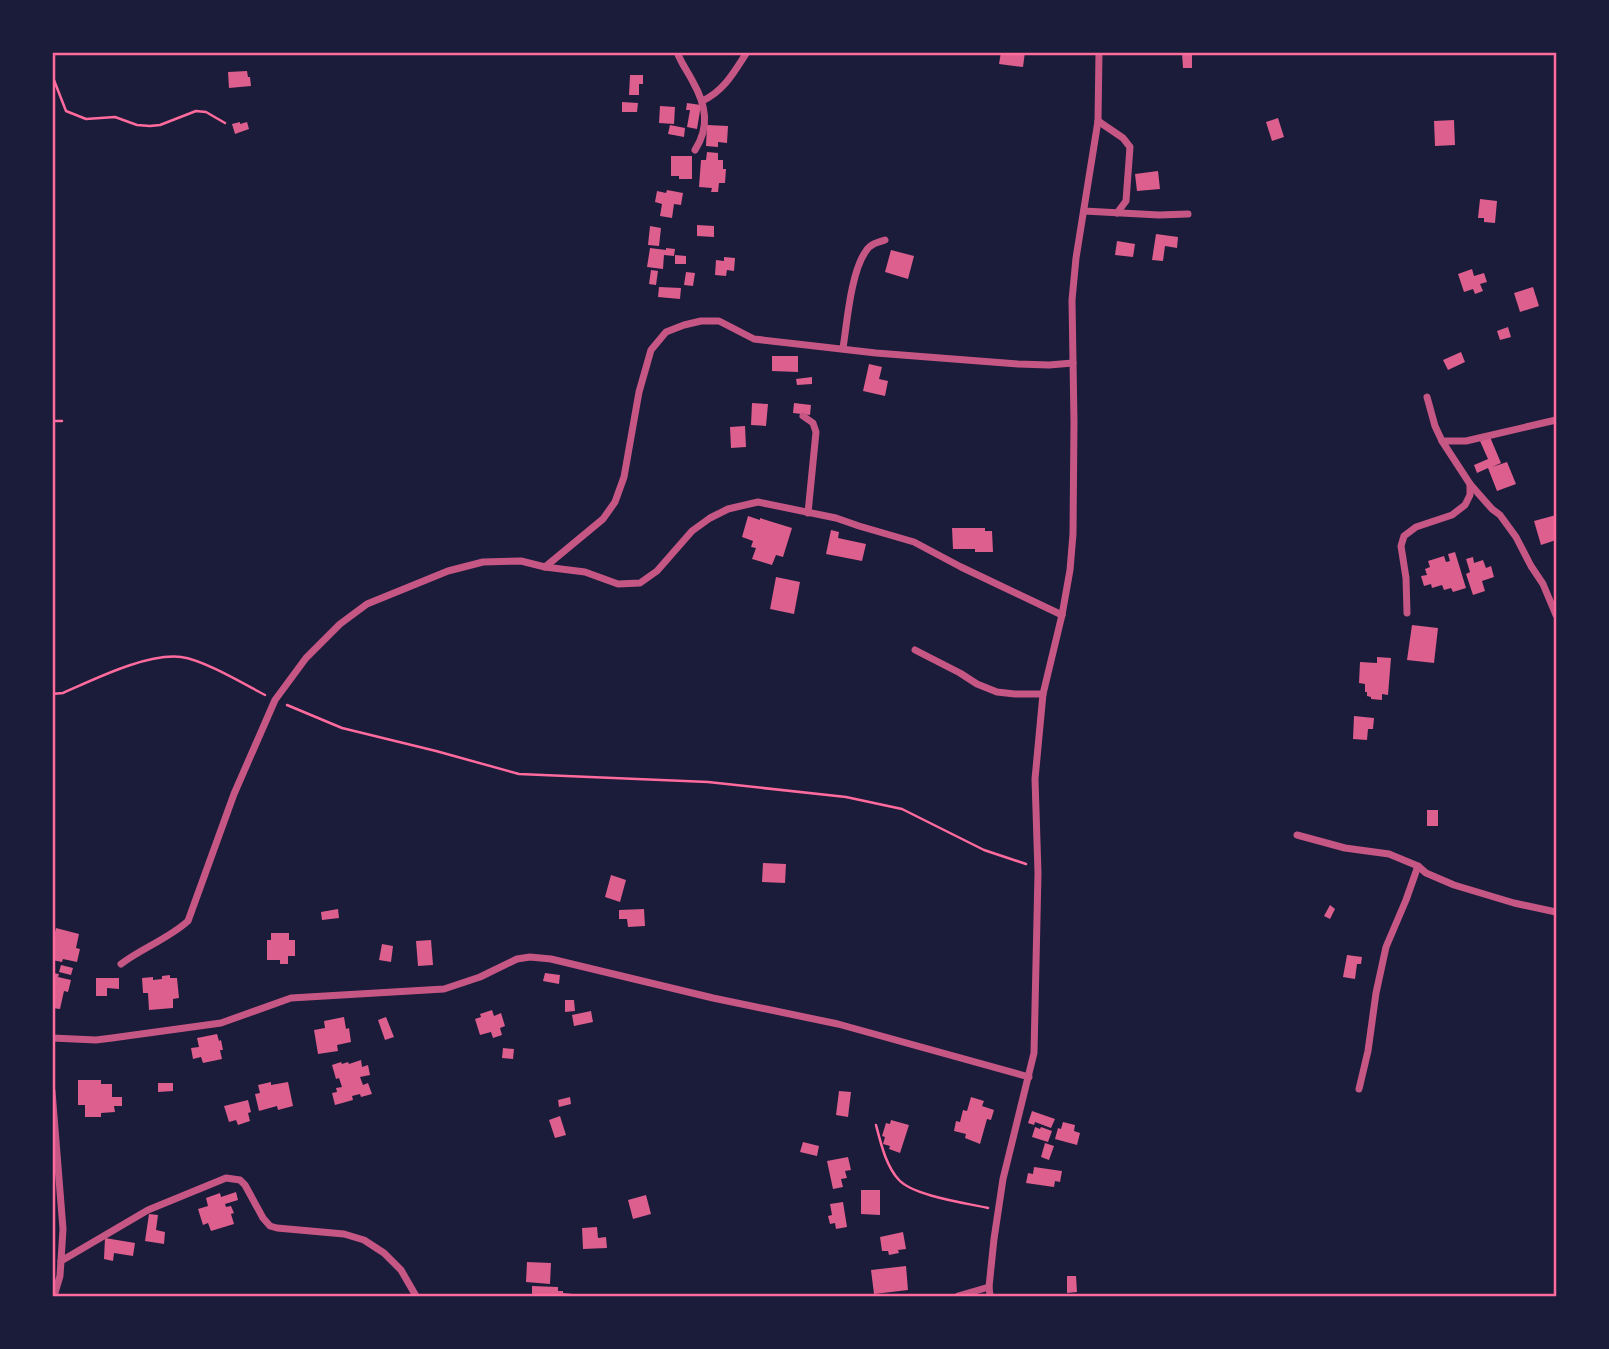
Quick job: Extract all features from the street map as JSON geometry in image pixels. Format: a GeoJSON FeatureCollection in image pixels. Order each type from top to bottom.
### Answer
{"type":"FeatureCollection","features":[{"type":"Feature","properties":{"kind":"street"},"geometry":{"type":"LineString","coordinates":[[677,52],[702,101],[706,116],[700,142],[695,150]]}},
{"type":"Feature","properties":{"kind":"street"},"geometry":{"type":"LineString","coordinates":[[702,101],[727,83],[747,52]]}},
{"type":"Feature","properties":{"kind":"street"},"geometry":{"type":"LineString","coordinates":[[990,1297],[1003,1179],[1034,1053],[1038,867],[1035,779],[1043,694],[1070,569],[1073,534],[1072,300],[1098,121],[1099,52]]}},
{"type":"Feature","properties":{"kind":"street"},"geometry":{"type":"LineString","coordinates":[[1098,121],[1123,138],[1130,147],[1126,201],[1117,213]]}},
{"type":"Feature","properties":{"kind":"street"},"geometry":{"type":"LineString","coordinates":[[1084,211],[1188,214]]}},
{"type":"Feature","properties":{"kind":"street"},"geometry":{"type":"LineString","coordinates":[[843,348],[854,282],[861,261],[866,249],[885,240]]}},
{"type":"Feature","properties":{"kind":"street"},"geometry":{"type":"LineString","coordinates":[[545,567],[603,519],[615,502],[624,477],[639,393],[651,350],[666,332],[684,325],[719,321],[754,339],[876,353],[1018,364],[1073,363]]}},
{"type":"Feature","properties":{"kind":"street"},"geometry":{"type":"LineString","coordinates":[[1427,397],[1442,441],[1470,484],[1500,515],[1516,537],[1543,584],[1556,615]]}},
{"type":"Feature","properties":{"kind":"street"},"geometry":{"type":"LineString","coordinates":[[803,416],[813,423],[816,432],[808,513]]}},
{"type":"Feature","properties":{"kind":"street"},"geometry":{"type":"LineString","coordinates":[[1442,441],[1466,441],[1556,420]]}},
{"type":"Feature","properties":{"kind":"street"},"geometry":{"type":"LineString","coordinates":[[1407,613],[1406,578],[1401,546],[1404,536],[1416,527],[1452,514],[1465,505],[1470,495],[1470,484]]}},
{"type":"Feature","properties":{"kind":"street"},"geometry":{"type":"LineString","coordinates":[[121,964],[180,929],[188,921],[234,794],[275,701],[306,658],[340,624],[367,604],[448,570],[483,562],[522,561],[585,572],[618,584],[640,583],[657,571],[692,531],[710,518],[728,509],[758,502],[836,518],[914,541],[961,567],[1062,615]]}},
{"type":"Feature","properties":{"kind":"street"},"geometry":{"type":"LineString","coordinates":[[915,650],[997,692],[1043,694]]}},
{"type":"Feature","properties":{"kind":"street"},"geometry":{"type":"LineString","coordinates":[[1297,835],[1345,848],[1390,854],[1454,885],[1556,912]]}},
{"type":"Feature","properties":{"kind":"street"},"geometry":{"type":"LineString","coordinates":[[1359,1090],[1386,947],[1418,866]]}},
{"type":"Feature","properties":{"kind":"street"},"geometry":{"type":"LineString","coordinates":[[52,1038],[112,1038],[220,1023],[291,998],[444,989],[480,977],[517,959],[530,957],[551,959],[713,998],[838,1024],[1029,1077]]}},
{"type":"Feature","properties":{"kind":"street"},"geometry":{"type":"LineString","coordinates":[[52,1090],[63,1229],[60,1276],[54,1297]]}},
{"type":"Feature","properties":{"kind":"street"},"geometry":{"type":"LineString","coordinates":[[61,1261],[148,1210],[226,1178],[240,1180],[246,1185],[270,1226],[344,1234],[364,1240],[401,1270],[416,1297]]}},
{"type":"Feature","properties":{"kind":"street"},"geometry":{"type":"LineString","coordinates":[[958,1297],[989,1287]]}},
{"type":"Feature","properties":{"kind":"path"},"geometry":{"type":"LineString","coordinates":[[52,75],[66,111],[86,119],[115,117],[137,125],[150,126],[160,125],[196,111],[206,112],[225,123]]}},
{"type":"Feature","properties":{"kind":"path"},"geometry":{"type":"LineString","coordinates":[[52,421],[62,421]]}},
{"type":"Feature","properties":{"kind":"path"},"geometry":{"type":"LineString","coordinates":[[52,694],[63,693],[135,664],[159,658],[181,657],[201,662],[275,701],[342,728],[519,774],[708,782],[846,797],[901,808],[984,850],[1038,867]]}},
{"type":"Feature","properties":{"kind":"path"},"geometry":{"type":"LineString","coordinates":[[876,1125],[881,1146],[892,1170],[906,1187],[924,1194],[999,1211]]}},
{"type":"Feature","properties":{"kind":"building"},"geometry":{"type":"Polygon","coordinates":[[[1001,52],[1025,52],[1023,67],[999,64],[1001,52]]]}},
{"type":"Feature","properties":{"kind":"building"},"geometry":{"type":"Polygon","coordinates":[[[1192,52],[1192,68],[1183,68],[1182,53],[1192,52]]]}},
{"type":"Feature","properties":{"kind":"building"},"geometry":{"type":"Polygon","coordinates":[[[247,71],[251,86],[229,88],[228,72],[247,71]]]}},
{"type":"Feature","properties":{"kind":"building"},"geometry":{"type":"Polygon","coordinates":[[[630,75],[643,75],[643,84],[639,84],[639,95],[629,95],[630,75]]]}},
{"type":"Feature","properties":{"kind":"building"},"geometry":{"type":"Polygon","coordinates":[[[622,102],[638,103],[637,112],[622,112],[622,102]]]}},
{"type":"Feature","properties":{"kind":"building"},"geometry":{"type":"Polygon","coordinates":[[[687,103],[701,105],[697,129],[687,127],[690,110],[686,110],[687,103]]]}},
{"type":"Feature","properties":{"kind":"building"},"geometry":{"type":"Polygon","coordinates":[[[660,106],[675,107],[674,124],[659,123],[660,106]]]}},
{"type":"Feature","properties":{"kind":"building"},"geometry":{"type":"Polygon","coordinates":[[[1278,118],[1284,137],[1272,141],[1266,122],[1278,118]]]}},
{"type":"Feature","properties":{"kind":"building"},"geometry":{"type":"Polygon","coordinates":[[[1454,120],[1455,145],[1435,146],[1434,121],[1454,120]]]}},
{"type":"Feature","properties":{"kind":"building"},"geometry":{"type":"Polygon","coordinates":[[[247,122],[249,129],[235,134],[232,124],[247,122]]]}},
{"type":"Feature","properties":{"kind":"building"},"geometry":{"type":"Polygon","coordinates":[[[670,125],[685,128],[684,137],[668,134],[670,125]]]}},
{"type":"Feature","properties":{"kind":"building"},"geometry":{"type":"Polygon","coordinates":[[[707,125],[728,126],[727,143],[718,142],[718,147],[706,146],[707,125]]]}},
{"type":"Feature","properties":{"kind":"building"},"geometry":{"type":"Polygon","coordinates":[[[707,152],[718,153],[718,160],[723,160],[723,169],[726,169],[725,183],[719,183],[718,192],[711,192],[712,188],[699,187],[701,160],[706,160],[707,152]]]}},
{"type":"Feature","properties":{"kind":"building"},"geometry":{"type":"Polygon","coordinates":[[[671,156],[692,156],[692,179],[671,176],[671,156]]]}},
{"type":"Feature","properties":{"kind":"building"},"geometry":{"type":"Polygon","coordinates":[[[1158,171],[1160,189],[1137,191],[1135,174],[1158,171]]]}},
{"type":"Feature","properties":{"kind":"building"},"geometry":{"type":"Polygon","coordinates":[[[667,190],[683,193],[681,205],[674,204],[672,218],[660,216],[662,204],[655,202],[657,191],[666,193],[667,190]]]}},
{"type":"Feature","properties":{"kind":"building"},"geometry":{"type":"Polygon","coordinates":[[[1480,199],[1497,201],[1495,223],[1484,222],[1484,218],[1478,218],[1480,199]]]}},
{"type":"Feature","properties":{"kind":"building"},"geometry":{"type":"Polygon","coordinates":[[[697,225],[714,226],[714,237],[697,236],[697,225]]]}},
{"type":"Feature","properties":{"kind":"building"},"geometry":{"type":"Polygon","coordinates":[[[650,226],[661,228],[659,246],[648,245],[650,226]]]}},
{"type":"Feature","properties":{"kind":"building"},"geometry":{"type":"Polygon","coordinates":[[[1156,234],[1178,237],[1177,248],[1165,246],[1163,261],[1152,260],[1156,234]]]}},
{"type":"Feature","properties":{"kind":"building"},"geometry":{"type":"Polygon","coordinates":[[[1117,241],[1135,244],[1133,257],[1115,255],[1117,241]]]}},
{"type":"Feature","properties":{"kind":"building"},"geometry":{"type":"Polygon","coordinates":[[[650,248],[675,249],[674,256],[664,255],[663,269],[647,267],[650,248]]]}},
{"type":"Feature","properties":{"kind":"building"},"geometry":{"type":"Polygon","coordinates":[[[891,250],[914,256],[908,279],[885,272],[891,250]]]}},
{"type":"Feature","properties":{"kind":"building"},"geometry":{"type":"Polygon","coordinates":[[[675,255],[686,256],[686,264],[675,264],[675,255]]]}},
{"type":"Feature","properties":{"kind":"building"},"geometry":{"type":"Polygon","coordinates":[[[724,257],[735,258],[734,271],[727,270],[726,276],[715,275],[716,260],[724,261],[724,257]]]}},
{"type":"Feature","properties":{"kind":"building"},"geometry":{"type":"Polygon","coordinates":[[[1472,269],[1474,276],[1484,273],[1487,282],[1480,284],[1483,291],[1475,294],[1473,289],[1464,292],[1458,274],[1472,269]]]}},
{"type":"Feature","properties":{"kind":"building"},"geometry":{"type":"Polygon","coordinates":[[[651,270],[658,271],[656,285],[649,284],[651,270]]]}},
{"type":"Feature","properties":{"kind":"building"},"geometry":{"type":"Polygon","coordinates":[[[686,272],[695,273],[693,286],[684,285],[686,272]]]}},
{"type":"Feature","properties":{"kind":"building"},"geometry":{"type":"Polygon","coordinates":[[[659,287],[681,288],[680,299],[658,297],[659,287]]]}},
{"type":"Feature","properties":{"kind":"building"},"geometry":{"type":"Polygon","coordinates":[[[1533,287],[1539,306],[1520,312],[1514,293],[1533,287]]]}},
{"type":"Feature","properties":{"kind":"building"},"geometry":{"type":"Polygon","coordinates":[[[1508,327],[1511,337],[1500,340],[1497,331],[1508,327]]]}},
{"type":"Feature","properties":{"kind":"building"},"geometry":{"type":"Polygon","coordinates":[[[1461,352],[1465,362],[1448,370],[1443,360],[1461,352]]]}},
{"type":"Feature","properties":{"kind":"building"},"geometry":{"type":"Polygon","coordinates":[[[772,356],[798,356],[798,372],[772,371],[772,356]]]}},
{"type":"Feature","properties":{"kind":"building"},"geometry":{"type":"Polygon","coordinates":[[[869,364],[882,367],[879,379],[888,381],[885,396],[863,391],[869,364]]]}},
{"type":"Feature","properties":{"kind":"building"},"geometry":{"type":"Polygon","coordinates":[[[812,377],[812,384],[797,385],[796,379],[812,377]]]}},
{"type":"Feature","properties":{"kind":"building"},"geometry":{"type":"Polygon","coordinates":[[[752,403],[768,404],[766,426],[751,425],[752,403]]]}},
{"type":"Feature","properties":{"kind":"building"},"geometry":{"type":"Polygon","coordinates":[[[794,403],[811,405],[810,415],[793,413],[794,403]]]}},
{"type":"Feature","properties":{"kind":"building"},"geometry":{"type":"Polygon","coordinates":[[[745,426],[746,447],[731,448],[730,427],[745,426]]]}},
{"type":"Feature","properties":{"kind":"building"},"geometry":{"type":"Polygon","coordinates":[[[1490,437],[1501,463],[1492,467],[1507,462],[1516,484],[1497,491],[1488,468],[1477,473],[1474,465],[1488,459],[1480,441],[1490,437]]]}},
{"type":"Feature","properties":{"kind":"building"},"geometry":{"type":"Polygon","coordinates":[[[1556,515],[1556,540],[1541,545],[1534,521],[1556,515]]]}},
{"type":"Feature","properties":{"kind":"building"},"geometry":{"type":"Polygon","coordinates":[[[748,516],[792,528],[783,557],[776,555],[772,565],[752,559],[756,548],[751,547],[753,541],[742,537],[748,516]]]}},
{"type":"Feature","properties":{"kind":"building"},"geometry":{"type":"Polygon","coordinates":[[[952,528],[985,528],[985,531],[992,531],[993,552],[953,549],[952,528]]]}},
{"type":"Feature","properties":{"kind":"building"},"geometry":{"type":"Polygon","coordinates":[[[831,530],[839,532],[838,538],[866,544],[862,561],[826,554],[831,530]]]}},
{"type":"Feature","properties":{"kind":"building"},"geometry":{"type":"Polygon","coordinates":[[[1455,552],[1466,588],[1453,592],[1451,588],[1444,590],[1442,585],[1432,588],[1431,584],[1424,586],[1421,576],[1427,575],[1425,569],[1430,567],[1428,561],[1444,556],[1446,562],[1450,561],[1448,554],[1455,552]]]}},
{"type":"Feature","properties":{"kind":"building"},"geometry":{"type":"Polygon","coordinates":[[[1473,557],[1474,563],[1483,560],[1486,568],[1491,566],[1494,577],[1482,581],[1485,591],[1473,595],[1466,574],[1470,572],[1466,559],[1473,557]]]}},
{"type":"Feature","properties":{"kind":"building"},"geometry":{"type":"Polygon","coordinates":[[[776,577],[800,582],[794,614],[770,609],[776,577]]]}},
{"type":"Feature","properties":{"kind":"building"},"geometry":{"type":"Polygon","coordinates":[[[1412,625],[1438,628],[1434,663],[1407,660],[1412,625]]]}},
{"type":"Feature","properties":{"kind":"building"},"geometry":{"type":"Polygon","coordinates":[[[1377,657],[1391,658],[1388,695],[1382,694],[1382,700],[1371,699],[1365,692],[1365,684],[1359,683],[1360,662],[1377,663],[1377,657]]]}},
{"type":"Feature","properties":{"kind":"building"},"geometry":{"type":"Polygon","coordinates":[[[1354,716],[1374,718],[1373,729],[1368,729],[1367,740],[1353,739],[1354,716]]]}},
{"type":"Feature","properties":{"kind":"building"},"geometry":{"type":"Polygon","coordinates":[[[1427,810],[1438,810],[1438,826],[1427,826],[1427,810]]]}},
{"type":"Feature","properties":{"kind":"building"},"geometry":{"type":"Polygon","coordinates":[[[763,863],[786,864],[785,883],[762,882],[763,863]]]}},
{"type":"Feature","properties":{"kind":"building"},"geometry":{"type":"Polygon","coordinates":[[[611,875],[626,880],[620,902],[605,897],[611,875]]]}},
{"type":"Feature","properties":{"kind":"building"},"geometry":{"type":"Polygon","coordinates":[[[1330,905],[1335,909],[1330,919],[1324,916],[1330,905]]]}},
{"type":"Feature","properties":{"kind":"building"},"geometry":{"type":"Polygon","coordinates":[[[338,909],[339,918],[322,920],[321,912],[338,909]]]}},
{"type":"Feature","properties":{"kind":"building"},"geometry":{"type":"Polygon","coordinates":[[[644,909],[645,926],[628,927],[627,919],[619,919],[619,910],[644,909]]]}},
{"type":"Feature","properties":{"kind":"building"},"geometry":{"type":"Polygon","coordinates":[[[56,928],[79,934],[77,962],[52,960],[52,935],[54,936],[56,928]]]}},
{"type":"Feature","properties":{"kind":"building"},"geometry":{"type":"Polygon","coordinates":[[[271,933],[289,933],[289,940],[295,940],[295,956],[288,956],[288,964],[280,964],[280,960],[267,960],[267,940],[271,940],[271,933]]]}},
{"type":"Feature","properties":{"kind":"building"},"geometry":{"type":"Polygon","coordinates":[[[431,940],[433,965],[418,966],[416,941],[431,940]]]}},
{"type":"Feature","properties":{"kind":"building"},"geometry":{"type":"Polygon","coordinates":[[[382,944],[393,946],[391,962],[379,960],[382,944]]]}},
{"type":"Feature","properties":{"kind":"building"},"geometry":{"type":"Polygon","coordinates":[[[1347,955],[1362,957],[1361,964],[1357,964],[1355,979],[1343,977],[1347,955]]]}},
{"type":"Feature","properties":{"kind":"building"},"geometry":{"type":"Polygon","coordinates":[[[61,965],[73,968],[71,975],[59,972],[61,965]]]}},
{"type":"Feature","properties":{"kind":"building"},"geometry":{"type":"Polygon","coordinates":[[[52,973],[71,980],[68,992],[64,991],[60,1009],[52,1008],[52,973]]]}},
{"type":"Feature","properties":{"kind":"building"},"geometry":{"type":"Polygon","coordinates":[[[545,973],[560,975],[559,984],[543,981],[545,973]]]}},
{"type":"Feature","properties":{"kind":"building"},"geometry":{"type":"Polygon","coordinates":[[[170,975],[170,978],[177,978],[179,998],[173,999],[173,1008],[149,1010],[148,993],[143,993],[142,978],[153,977],[153,980],[170,975]]]}},
{"type":"Feature","properties":{"kind":"building"},"geometry":{"type":"Polygon","coordinates":[[[96,978],[119,978],[119,989],[107,988],[107,996],[96,996],[96,978]]]}},
{"type":"Feature","properties":{"kind":"building"},"geometry":{"type":"Polygon","coordinates":[[[565,1000],[574,1000],[575,1011],[565,1012],[565,1000]]]}},
{"type":"Feature","properties":{"kind":"building"},"geometry":{"type":"Polygon","coordinates":[[[492,1010],[494,1016],[501,1013],[505,1026],[500,1028],[502,1035],[493,1038],[491,1032],[480,1035],[475,1019],[492,1010]]]}},
{"type":"Feature","properties":{"kind":"building"},"geometry":{"type":"Polygon","coordinates":[[[591,1011],[593,1022],[574,1026],[572,1015],[591,1011]]]}},
{"type":"Feature","properties":{"kind":"building"},"geometry":{"type":"Polygon","coordinates":[[[344,1017],[351,1042],[337,1045],[338,1051],[318,1054],[314,1030],[325,1028],[324,1021],[344,1017]]]}},
{"type":"Feature","properties":{"kind":"building"},"geometry":{"type":"Polygon","coordinates":[[[386,1017],[394,1037],[385,1040],[378,1020],[386,1017]]]}},
{"type":"Feature","properties":{"kind":"building"},"geometry":{"type":"Polygon","coordinates":[[[217,1034],[223,1050],[220,1050],[222,1059],[203,1063],[201,1057],[193,1059],[191,1048],[199,1047],[197,1038],[217,1034]]]}},
{"type":"Feature","properties":{"kind":"building"},"geometry":{"type":"Polygon","coordinates":[[[503,1048],[514,1049],[513,1059],[502,1058],[503,1048]]]}},
{"type":"Feature","properties":{"kind":"building"},"geometry":{"type":"Polygon","coordinates":[[[361,1060],[362,1067],[368,1065],[370,1075],[360,1077],[363,1085],[368,1083],[372,1094],[352,1096],[353,1100],[335,1105],[332,1093],[337,1092],[336,1088],[342,1087],[339,1078],[336,1079],[332,1065],[361,1060]]]}},
{"type":"Feature","properties":{"kind":"building"},"geometry":{"type":"Polygon","coordinates":[[[78,1080],[101,1080],[101,1084],[112,1084],[112,1097],[122,1097],[122,1106],[114,1106],[115,1112],[101,1113],[101,1117],[85,1117],[85,1105],[78,1105],[78,1080]]]}},
{"type":"Feature","properties":{"kind":"building"},"geometry":{"type":"Polygon","coordinates":[[[271,1082],[271,1085],[288,1082],[293,1106],[278,1110],[277,1106],[259,1111],[255,1094],[260,1093],[258,1085],[271,1082]]]}},
{"type":"Feature","properties":{"kind":"building"},"geometry":{"type":"Polygon","coordinates":[[[158,1083],[173,1083],[173,1091],[158,1092],[158,1083]]]}},
{"type":"Feature","properties":{"kind":"building"},"geometry":{"type":"Polygon","coordinates":[[[839,1091],[851,1092],[848,1117],[836,1115],[839,1091]]]}},
{"type":"Feature","properties":{"kind":"building"},"geometry":{"type":"Polygon","coordinates":[[[570,1097],[571,1104],[559,1107],[558,1100],[570,1097]]]}},
{"type":"Feature","properties":{"kind":"building"},"geometry":{"type":"Polygon","coordinates":[[[971,1097],[984,1101],[982,1106],[994,1110],[991,1120],[987,1119],[980,1144],[965,1138],[966,1134],[954,1131],[956,1121],[960,1122],[963,1110],[967,1111],[971,1097]]]}},
{"type":"Feature","properties":{"kind":"building"},"geometry":{"type":"Polygon","coordinates":[[[248,1100],[250,1121],[238,1125],[236,1120],[229,1122],[224,1106],[248,1100]]]}},
{"type":"Feature","properties":{"kind":"building"},"geometry":{"type":"Polygon","coordinates":[[[1032,1111],[1055,1119],[1051,1128],[1035,1122],[1034,1125],[1028,1123],[1032,1111]]]}},
{"type":"Feature","properties":{"kind":"building"},"geometry":{"type":"Polygon","coordinates":[[[560,1116],[566,1135],[555,1138],[549,1120],[560,1116]]]}},
{"type":"Feature","properties":{"kind":"building"},"geometry":{"type":"Polygon","coordinates":[[[891,1120],[909,1125],[900,1153],[883,1144],[885,1137],[882,1136],[886,1123],[890,1124],[891,1120]]]}},
{"type":"Feature","properties":{"kind":"building"},"geometry":{"type":"Polygon","coordinates":[[[1063,1122],[1075,1125],[1074,1131],[1080,1133],[1077,1145],[1055,1139],[1063,1122]]]}},
{"type":"Feature","properties":{"kind":"building"},"geometry":{"type":"Polygon","coordinates":[[[1035,1127],[1052,1131],[1048,1142],[1032,1137],[1035,1127]]]}},
{"type":"Feature","properties":{"kind":"building"},"geometry":{"type":"Polygon","coordinates":[[[803,1142],[819,1146],[817,1156],[800,1152],[803,1142]]]}},
{"type":"Feature","properties":{"kind":"building"},"geometry":{"type":"Polygon","coordinates":[[[1045,1143],[1054,1146],[1049,1160],[1041,1157],[1045,1143]]]}},
{"type":"Feature","properties":{"kind":"building"},"geometry":{"type":"Polygon","coordinates":[[[848,1157],[851,1170],[845,1171],[847,1178],[841,1179],[843,1187],[833,1189],[827,1161],[848,1157]]]}},
{"type":"Feature","properties":{"kind":"building"},"geometry":{"type":"Polygon","coordinates":[[[1034,1167],[1062,1171],[1060,1182],[1055,1181],[1054,1187],[1026,1183],[1028,1173],[1033,1174],[1034,1167]]]}},
{"type":"Feature","properties":{"kind":"building"},"geometry":{"type":"Polygon","coordinates":[[[861,1190],[880,1190],[880,1215],[861,1214],[861,1190]]]}},
{"type":"Feature","properties":{"kind":"building"},"geometry":{"type":"Polygon","coordinates":[[[236,1192],[238,1200],[225,1204],[226,1207],[231,1206],[234,1224],[211,1231],[208,1223],[203,1225],[198,1209],[208,1206],[206,1198],[220,1193],[221,1197],[236,1192]]]}},
{"type":"Feature","properties":{"kind":"building"},"geometry":{"type":"Polygon","coordinates":[[[646,1195],[651,1214],[633,1219],[628,1200],[646,1195]]]}},
{"type":"Feature","properties":{"kind":"building"},"geometry":{"type":"Polygon","coordinates":[[[843,1202],[847,1227],[836,1229],[835,1223],[830,1224],[828,1216],[832,1215],[830,1204],[843,1202]]]}},
{"type":"Feature","properties":{"kind":"building"},"geometry":{"type":"Polygon","coordinates":[[[149,1214],[158,1215],[156,1230],[165,1232],[164,1244],[145,1241],[149,1214]]]}},
{"type":"Feature","properties":{"kind":"building"},"geometry":{"type":"Polygon","coordinates":[[[597,1227],[598,1238],[606,1237],[607,1248],[583,1249],[582,1228],[597,1227]]]}},
{"type":"Feature","properties":{"kind":"building"},"geometry":{"type":"Polygon","coordinates":[[[903,1232],[906,1249],[889,1255],[888,1251],[882,1251],[880,1237],[903,1232]]]}},
{"type":"Feature","properties":{"kind":"building"},"geometry":{"type":"Polygon","coordinates":[[[105,1238],[135,1243],[133,1256],[114,1253],[113,1261],[104,1259],[105,1238]]]}},
{"type":"Feature","properties":{"kind":"building"},"geometry":{"type":"Polygon","coordinates":[[[527,1262],[551,1263],[550,1284],[526,1282],[527,1262]]]}},
{"type":"Feature","properties":{"kind":"building"},"geometry":{"type":"Polygon","coordinates":[[[906,1266],[908,1290],[874,1294],[871,1270],[906,1266]]]}},
{"type":"Feature","properties":{"kind":"building"},"geometry":{"type":"Polygon","coordinates":[[[1067,1276],[1076,1276],[1077,1292],[1067,1293],[1067,1276]]]}},
{"type":"Feature","properties":{"kind":"building"},"geometry":{"type":"Polygon","coordinates":[[[532,1286],[558,1287],[558,1291],[573,1296],[532,1296],[532,1286]]]}}]}
